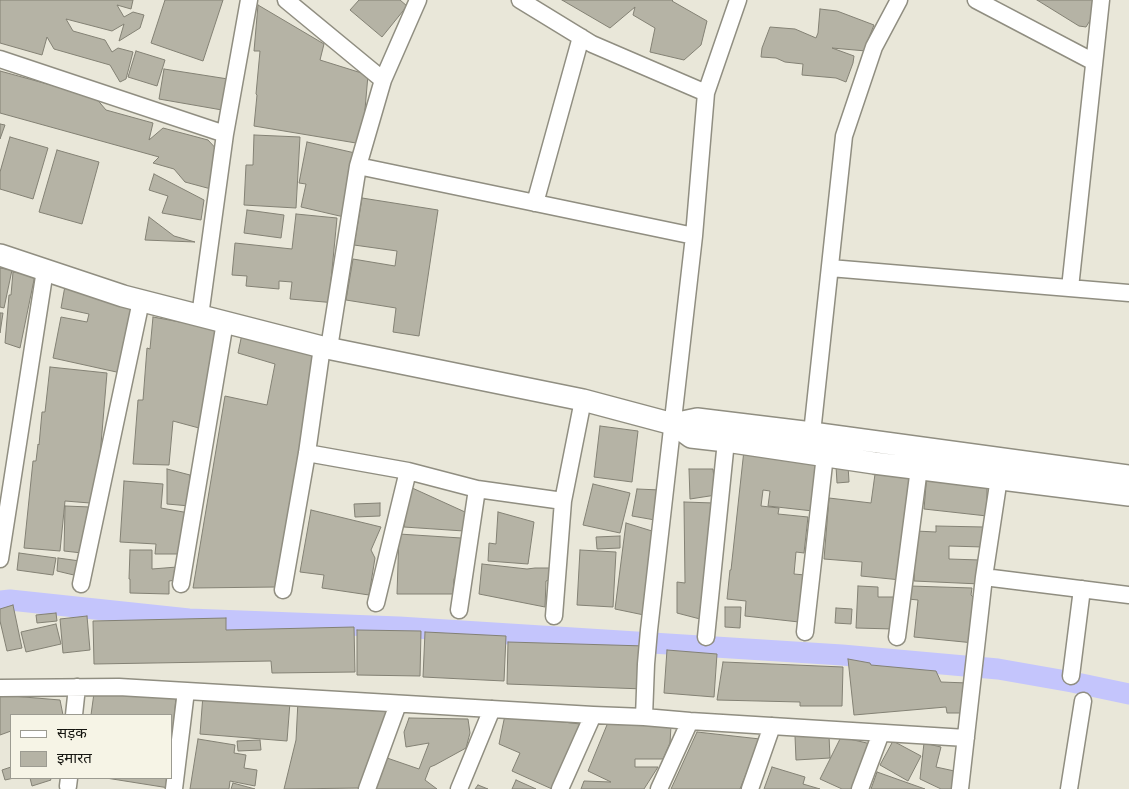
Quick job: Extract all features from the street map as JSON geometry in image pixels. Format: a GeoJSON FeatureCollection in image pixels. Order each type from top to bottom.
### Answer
{"type":"FeatureCollection","features":[{"type":"Feature","properties":{"kind":"street"},"geometry":{"type":"LineString","coordinates":[[200,316],[225,134],[249,0]]}},
{"type":"Feature","properties":{"kind":"street"},"geometry":{"type":"LineString","coordinates":[[286,0],[383,80]]}},
{"type":"Feature","properties":{"kind":"street"},"geometry":{"type":"LineString","coordinates":[[283,590],[358,166],[383,80],[418,0]]}},
{"type":"Feature","properties":{"kind":"street"},"geometry":{"type":"LineString","coordinates":[[520,0],[592,44],[706,93]]}},
{"type":"Feature","properties":{"kind":"street"},"geometry":{"type":"LineString","coordinates":[[644,717],[649,630],[694,236],[706,93],[738,0]]}},
{"type":"Feature","properties":{"kind":"street"},"geometry":{"type":"LineString","coordinates":[[812,433],[844,136],[874,47],[900,0]]}},
{"type":"Feature","properties":{"kind":"street"},"geometry":{"type":"LineString","coordinates":[[976,0],[1094,62]]}},
{"type":"Feature","properties":{"kind":"street"},"geometry":{"type":"LineString","coordinates":[[1070,288],[1101,0]]}},
{"type":"Feature","properties":{"kind":"street"},"geometry":{"type":"LineString","coordinates":[[534,203],[581,37]]}},
{"type":"Feature","properties":{"kind":"street"},"geometry":{"type":"LineString","coordinates":[[0,59],[225,134]]}},
{"type":"Feature","properties":{"kind":"street"},"geometry":{"type":"LineString","coordinates":[[358,166],[694,236]]}},
{"type":"Feature","properties":{"kind":"street"},"geometry":{"type":"LineString","coordinates":[[0,255],[141,301],[326,347],[583,400],[673,424],[691,437],[1129,495]]}},
{"type":"Feature","properties":{"kind":"street"},"geometry":{"type":"LineString","coordinates":[[830,268],[1129,293]]}},
{"type":"Feature","properties":{"kind":"street"},"geometry":{"type":"LineString","coordinates":[[0,559],[45,270]]}},
{"type":"Feature","properties":{"kind":"street"},"geometry":{"type":"LineString","coordinates":[[82,584],[141,301]]}},
{"type":"Feature","properties":{"kind":"street"},"geometry":{"type":"LineString","coordinates":[[181,584],[225,322]]}},
{"type":"Feature","properties":{"kind":"street"},"geometry":{"type":"LineString","coordinates":[[554,616],[563,501],[583,400]]}},
{"type":"Feature","properties":{"kind":"street"},"geometry":{"type":"LineString","coordinates":[[673,424],[697,419],[1129,476]]}},
{"type":"Feature","properties":{"kind":"street"},"geometry":{"type":"LineString","coordinates":[[706,637],[726,441]]}},
{"type":"Feature","properties":{"kind":"street"},"geometry":{"type":"LineString","coordinates":[[307,452],[408,472],[477,489],[563,501]]}},
{"type":"Feature","properties":{"kind":"street"},"geometry":{"type":"LineString","coordinates":[[804,632],[825,456]]}},
{"type":"Feature","properties":{"kind":"street"},"geometry":{"type":"LineString","coordinates":[[897,637],[919,468]]}},
{"type":"Feature","properties":{"kind":"street"},"geometry":{"type":"LineString","coordinates":[[376,603],[408,472]]}},
{"type":"Feature","properties":{"kind":"street"},"geometry":{"type":"LineString","coordinates":[[960,789],[984,577],[999,478]]}},
{"type":"Feature","properties":{"kind":"street"},"geometry":{"type":"LineString","coordinates":[[459,610],[477,489]]}},
{"type":"Feature","properties":{"kind":"street"},"geometry":{"type":"LineString","coordinates":[[984,577],[1129,595]]}},
{"type":"Feature","properties":{"kind":"street"},"geometry":{"type":"LineString","coordinates":[[1071,676],[1082,589]]}},
{"type":"Feature","properties":{"kind":"street"},"geometry":{"type":"LineString","coordinates":[[74,714],[77,687]]}},
{"type":"Feature","properties":{"kind":"street"},"geometry":{"type":"LineString","coordinates":[[0,688],[119,687],[492,710],[644,717],[966,738]]}},
{"type":"Feature","properties":{"kind":"street"},"geometry":{"type":"LineString","coordinates":[[174,789],[186,691]]}},
{"type":"Feature","properties":{"kind":"street"},"geometry":{"type":"LineString","coordinates":[[1069,789],[1083,701]]}},
{"type":"Feature","properties":{"kind":"street"},"geometry":{"type":"LineString","coordinates":[[366,789],[398,704]]}},
{"type":"Feature","properties":{"kind":"street"},"geometry":{"type":"LineString","coordinates":[[458,789],[492,710]]}},
{"type":"Feature","properties":{"kind":"street"},"geometry":{"type":"LineString","coordinates":[[560,789],[593,715]]}},
{"type":"Feature","properties":{"kind":"street"},"geometry":{"type":"LineString","coordinates":[[659,789],[690,721]]}},
{"type":"Feature","properties":{"kind":"street"},"geometry":{"type":"LineString","coordinates":[[750,789],[772,726]]}},
{"type":"Feature","properties":{"kind":"street"},"geometry":{"type":"LineString","coordinates":[[860,789],[881,733]]}},
{"type":"Feature","properties":{"kind":"building"},"geometry":{"type":"Polygon","coordinates":[[[0,0],[133,0],[131,9],[117,5],[124,17],[133,12],[144,15],[140,28],[119,41],[124,24],[112,31],[66,19],[73,31],[105,40],[112,52],[118,48],[133,52],[126,79],[120,82],[110,65],[54,49],[47,37],[42,55],[0,43],[0,0]]]}},
{"type":"Feature","properties":{"kind":"building"},"geometry":{"type":"Polygon","coordinates":[[[165,0],[223,0],[203,61],[151,43],[165,0]]]}},
{"type":"Feature","properties":{"kind":"building"},"geometry":{"type":"Polygon","coordinates":[[[359,0],[400,0],[407,6],[382,37],[350,10],[359,0]]]}},
{"type":"Feature","properties":{"kind":"building"},"geometry":{"type":"Polygon","coordinates":[[[562,0],[673,0],[707,21],[701,45],[684,60],[650,52],[655,28],[633,15],[635,7],[610,28],[562,0]]]}},
{"type":"Feature","properties":{"kind":"building"},"geometry":{"type":"Polygon","coordinates":[[[1037,0],[1098,0],[1094,14],[1086,27],[1079,26],[1037,0]]]}},
{"type":"Feature","properties":{"kind":"building"},"geometry":{"type":"Polygon","coordinates":[[[258,5],[324,44],[320,60],[368,75],[362,144],[254,126],[260,51],[254,51],[258,5]]]}},
{"type":"Feature","properties":{"kind":"building"},"geometry":{"type":"Polygon","coordinates":[[[820,9],[837,11],[874,25],[866,45],[866,51],[832,48],[854,56],[846,82],[836,78],[802,75],[803,64],[761,57],[762,48],[770,27],[795,29],[816,38],[820,9]]]}},
{"type":"Feature","properties":{"kind":"building"},"geometry":{"type":"Polygon","coordinates":[[[136,51],[165,60],[157,86],[128,77],[136,51]]]}},
{"type":"Feature","properties":{"kind":"building"},"geometry":{"type":"Polygon","coordinates":[[[164,69],[228,79],[222,110],[159,99],[164,69]]]}},
{"type":"Feature","properties":{"kind":"building"},"geometry":{"type":"Polygon","coordinates":[[[0,71],[95,97],[106,110],[153,123],[149,140],[163,128],[208,140],[221,154],[211,189],[185,182],[174,169],[153,163],[159,157],[0,113],[0,71]]]}},
{"type":"Feature","properties":{"kind":"building"},"geometry":{"type":"Polygon","coordinates":[[[0,124],[5,125],[0,139],[0,124]]]}},
{"type":"Feature","properties":{"kind":"building"},"geometry":{"type":"Polygon","coordinates":[[[254,135],[300,137],[296,208],[244,205],[246,165],[253,165],[254,135]]]}},
{"type":"Feature","properties":{"kind":"building"},"geometry":{"type":"Polygon","coordinates":[[[10,137],[48,148],[33,199],[0,189],[0,172],[10,137]]]}},
{"type":"Feature","properties":{"kind":"building"},"geometry":{"type":"Polygon","coordinates":[[[307,142],[355,153],[344,217],[301,207],[306,184],[299,183],[307,142]]]}},
{"type":"Feature","properties":{"kind":"building"},"geometry":{"type":"Polygon","coordinates":[[[57,150],[99,162],[82,224],[39,212],[57,150]]]}},
{"type":"Feature","properties":{"kind":"building"},"geometry":{"type":"Polygon","coordinates":[[[154,174],[204,200],[201,220],[162,213],[168,196],[149,190],[154,174]]]}},
{"type":"Feature","properties":{"kind":"building"},"geometry":{"type":"Polygon","coordinates":[[[362,198],[438,210],[419,336],[393,332],[396,308],[346,300],[353,259],[395,266],[397,251],[354,245],[362,198]]]}},
{"type":"Feature","properties":{"kind":"building"},"geometry":{"type":"Polygon","coordinates":[[[247,210],[284,215],[281,238],[244,233],[247,210]]]}},
{"type":"Feature","properties":{"kind":"building"},"geometry":{"type":"Polygon","coordinates":[[[296,214],[337,218],[330,291],[337,291],[336,303],[290,299],[292,282],[279,281],[279,289],[246,286],[247,276],[232,275],[235,243],[292,249],[296,214]]]}},
{"type":"Feature","properties":{"kind":"building"},"geometry":{"type":"Polygon","coordinates":[[[149,217],[174,236],[195,242],[145,240],[149,217]]]}},
{"type":"Feature","properties":{"kind":"building"},"geometry":{"type":"Polygon","coordinates":[[[0,268],[12,270],[4,308],[0,307],[0,268]]]}},
{"type":"Feature","properties":{"kind":"building"},"geometry":{"type":"Polygon","coordinates":[[[13,272],[35,275],[20,348],[5,343],[13,272]]]}},
{"type":"Feature","properties":{"kind":"building"},"geometry":{"type":"Polygon","coordinates":[[[65,286],[137,305],[121,373],[53,358],[61,317],[87,322],[89,314],[61,308],[65,286]]]}},
{"type":"Feature","properties":{"kind":"building"},"geometry":{"type":"Polygon","coordinates":[[[0,313],[3,313],[0,333],[0,313]]]}},
{"type":"Feature","properties":{"kind":"building"},"geometry":{"type":"Polygon","coordinates":[[[153,317],[218,329],[199,428],[173,421],[169,465],[133,464],[138,400],[143,400],[147,348],[150,349],[153,317]]]}},
{"type":"Feature","properties":{"kind":"building"},"geometry":{"type":"Polygon","coordinates":[[[242,334],[282,344],[281,348],[314,354],[309,403],[276,587],[193,588],[225,396],[267,405],[275,364],[238,353],[242,334]]]}},
{"type":"Feature","properties":{"kind":"building"},"geometry":{"type":"Polygon","coordinates":[[[50,367],[107,373],[100,456],[90,503],[65,501],[60,551],[24,548],[33,461],[36,461],[39,445],[42,412],[45,412],[50,367]]]}},
{"type":"Feature","properties":{"kind":"building"},"geometry":{"type":"Polygon","coordinates":[[[600,426],[638,431],[632,482],[594,477],[600,426]]]}},
{"type":"Feature","properties":{"kind":"building"},"geometry":{"type":"Polygon","coordinates":[[[744,450],[818,459],[813,511],[768,506],[770,491],[763,490],[761,506],[779,508],[778,514],[808,517],[804,553],[796,552],[794,574],[805,575],[799,622],[745,616],[746,601],[727,599],[744,450]]]}},
{"type":"Feature","properties":{"kind":"building"},"geometry":{"type":"Polygon","coordinates":[[[848,465],[849,482],[837,483],[836,466],[848,465]]]}},
{"type":"Feature","properties":{"kind":"building"},"geometry":{"type":"Polygon","coordinates":[[[876,467],[911,472],[901,580],[861,576],[862,562],[824,559],[829,498],[871,503],[876,467]]]}},
{"type":"Feature","properties":{"kind":"building"},"geometry":{"type":"Polygon","coordinates":[[[167,469],[190,475],[190,506],[167,504],[167,469]]]}},
{"type":"Feature","properties":{"kind":"building"},"geometry":{"type":"Polygon","coordinates":[[[689,469],[713,469],[716,495],[690,499],[689,469]]]}},
{"type":"Feature","properties":{"kind":"building"},"geometry":{"type":"Polygon","coordinates":[[[927,473],[987,487],[987,516],[924,509],[927,473]]]}},
{"type":"Feature","properties":{"kind":"building"},"geometry":{"type":"Polygon","coordinates":[[[124,481],[163,484],[161,508],[189,513],[178,554],[155,554],[156,544],[120,542],[124,481]]]}},
{"type":"Feature","properties":{"kind":"building"},"geometry":{"type":"Polygon","coordinates":[[[593,484],[630,493],[620,533],[583,525],[593,484]]]}},
{"type":"Feature","properties":{"kind":"building"},"geometry":{"type":"Polygon","coordinates":[[[410,487],[465,512],[464,531],[404,527],[410,487]]]}},
{"type":"Feature","properties":{"kind":"building"},"geometry":{"type":"Polygon","coordinates":[[[637,489],[660,490],[655,520],[632,516],[637,489]]]}},
{"type":"Feature","properties":{"kind":"building"},"geometry":{"type":"Polygon","coordinates":[[[684,502],[714,503],[700,619],[677,613],[677,582],[685,583],[684,502]]]}},
{"type":"Feature","properties":{"kind":"building"},"geometry":{"type":"Polygon","coordinates":[[[380,503],[380,516],[355,517],[354,504],[380,503]]]}},
{"type":"Feature","properties":{"kind":"building"},"geometry":{"type":"Polygon","coordinates":[[[65,506],[90,507],[82,553],[64,551],[65,506]]]}},
{"type":"Feature","properties":{"kind":"building"},"geometry":{"type":"Polygon","coordinates":[[[311,510],[381,527],[371,550],[375,558],[369,595],[322,588],[324,575],[300,572],[311,510]]]}},
{"type":"Feature","properties":{"kind":"building"},"geometry":{"type":"Polygon","coordinates":[[[498,512],[534,522],[528,564],[488,561],[489,543],[496,544],[498,512]]]}},
{"type":"Feature","properties":{"kind":"building"},"geometry":{"type":"Polygon","coordinates":[[[626,523],[652,531],[644,615],[615,609],[626,523]]]}},
{"type":"Feature","properties":{"kind":"building"},"geometry":{"type":"Polygon","coordinates":[[[936,526],[984,527],[983,547],[949,546],[949,559],[980,560],[980,584],[914,581],[916,531],[936,532],[936,526]]]}},
{"type":"Feature","properties":{"kind":"building"},"geometry":{"type":"Polygon","coordinates":[[[399,534],[461,538],[459,569],[454,579],[453,594],[397,594],[399,534]]]}},
{"type":"Feature","properties":{"kind":"building"},"geometry":{"type":"Polygon","coordinates":[[[620,536],[620,548],[597,549],[596,537],[620,536]]]}},
{"type":"Feature","properties":{"kind":"building"},"geometry":{"type":"Polygon","coordinates":[[[130,550],[152,550],[152,569],[177,567],[177,580],[169,581],[169,594],[130,593],[130,550]]]}},
{"type":"Feature","properties":{"kind":"building"},"geometry":{"type":"Polygon","coordinates":[[[580,550],[616,552],[613,607],[577,605],[580,550]]]}},
{"type":"Feature","properties":{"kind":"building"},"geometry":{"type":"Polygon","coordinates":[[[19,553],[56,558],[53,575],[17,570],[19,553]]]}},
{"type":"Feature","properties":{"kind":"building"},"geometry":{"type":"Polygon","coordinates":[[[58,558],[80,561],[78,576],[57,571],[58,558]]]}},
{"type":"Feature","properties":{"kind":"building"},"geometry":{"type":"Polygon","coordinates":[[[482,564],[527,569],[554,568],[554,578],[546,581],[545,607],[479,594],[482,564]]]}},
{"type":"Feature","properties":{"kind":"building"},"geometry":{"type":"Polygon","coordinates":[[[858,586],[878,587],[878,597],[898,597],[893,629],[856,628],[858,586]]]}},
{"type":"Feature","properties":{"kind":"building"},"geometry":{"type":"Polygon","coordinates":[[[910,586],[972,588],[971,595],[977,601],[974,643],[914,637],[918,600],[908,599],[910,586]]]}},
{"type":"Feature","properties":{"kind":"building"},"geometry":{"type":"Polygon","coordinates":[[[13,605],[22,648],[7,651],[0,621],[0,609],[13,605]]]}},
{"type":"Feature","properties":{"kind":"building"},"geometry":{"type":"Polygon","coordinates":[[[725,607],[741,607],[740,628],[725,627],[725,607]]]}},
{"type":"Feature","properties":{"kind":"building"},"geometry":{"type":"Polygon","coordinates":[[[836,608],[852,609],[851,624],[835,623],[836,608]]]}},
{"type":"Feature","properties":{"kind":"building"},"geometry":{"type":"Polygon","coordinates":[[[56,613],[57,621],[37,623],[36,615],[56,613]]]}},
{"type":"Feature","properties":{"kind":"building"},"geometry":{"type":"Polygon","coordinates":[[[87,616],[90,650],[63,653],[60,619],[87,616]]]}},
{"type":"Feature","properties":{"kind":"building"},"geometry":{"type":"Polygon","coordinates":[[[226,618],[226,630],[354,627],[355,672],[272,673],[271,661],[94,664],[93,621],[226,618]]]}},
{"type":"Feature","properties":{"kind":"building"},"geometry":{"type":"Polygon","coordinates":[[[56,624],[61,644],[26,652],[21,632],[56,624]]]}},
{"type":"Feature","properties":{"kind":"building"},"geometry":{"type":"Polygon","coordinates":[[[357,630],[421,631],[420,676],[357,675],[357,630]]]}},
{"type":"Feature","properties":{"kind":"building"},"geometry":{"type":"Polygon","coordinates":[[[425,632],[506,636],[504,681],[423,677],[425,632]]]}},
{"type":"Feature","properties":{"kind":"building"},"geometry":{"type":"Polygon","coordinates":[[[508,642],[645,646],[644,689],[507,684],[508,642]]]}},
{"type":"Feature","properties":{"kind":"building"},"geometry":{"type":"Polygon","coordinates":[[[667,650],[717,654],[714,697],[664,693],[667,650]]]}},
{"type":"Feature","properties":{"kind":"building"},"geometry":{"type":"Polygon","coordinates":[[[848,659],[870,663],[871,665],[936,671],[941,682],[968,683],[962,713],[947,713],[946,707],[854,715],[848,659]]]}},
{"type":"Feature","properties":{"kind":"building"},"geometry":{"type":"Polygon","coordinates":[[[723,662],[843,667],[842,706],[800,706],[800,702],[717,700],[723,662]]]}},
{"type":"Feature","properties":{"kind":"building"},"geometry":{"type":"Polygon","coordinates":[[[94,693],[176,697],[172,747],[172,714],[91,714],[94,693]]]}},
{"type":"Feature","properties":{"kind":"building"},"geometry":{"type":"Polygon","coordinates":[[[0,695],[60,700],[63,714],[10,714],[10,731],[0,735],[0,695]]]}},
{"type":"Feature","properties":{"kind":"building"},"geometry":{"type":"Polygon","coordinates":[[[203,695],[290,702],[287,741],[200,734],[203,695]]]}},
{"type":"Feature","properties":{"kind":"building"},"geometry":{"type":"Polygon","coordinates":[[[298,701],[390,710],[362,788],[284,789],[296,740],[298,701]]]}},
{"type":"Feature","properties":{"kind":"building"},"geometry":{"type":"Polygon","coordinates":[[[505,715],[580,724],[552,789],[512,771],[520,753],[499,744],[505,715]]]}},
{"type":"Feature","properties":{"kind":"building"},"geometry":{"type":"Polygon","coordinates":[[[409,718],[468,719],[470,733],[466,748],[430,767],[425,780],[437,789],[376,789],[387,758],[419,769],[429,743],[406,747],[404,732],[409,718]]]}},
{"type":"Feature","properties":{"kind":"building"},"geometry":{"type":"Polygon","coordinates":[[[609,720],[671,726],[670,743],[663,759],[635,759],[635,767],[658,767],[644,789],[581,789],[584,781],[611,782],[588,771],[609,720]]]}},
{"type":"Feature","properties":{"kind":"building"},"geometry":{"type":"Polygon","coordinates":[[[697,732],[760,739],[740,789],[671,789],[697,732]]]}},
{"type":"Feature","properties":{"kind":"building"},"geometry":{"type":"Polygon","coordinates":[[[829,735],[830,758],[796,760],[795,736],[829,735]]]}},
{"type":"Feature","properties":{"kind":"building"},"geometry":{"type":"Polygon","coordinates":[[[841,737],[871,744],[852,789],[842,789],[820,779],[841,737]]]}},
{"type":"Feature","properties":{"kind":"building"},"geometry":{"type":"Polygon","coordinates":[[[198,739],[235,745],[234,753],[246,755],[244,768],[257,770],[255,786],[230,781],[229,789],[190,789],[198,739]]]}},
{"type":"Feature","properties":{"kind":"building"},"geometry":{"type":"Polygon","coordinates":[[[260,740],[261,750],[238,751],[237,741],[260,740]]]}},
{"type":"Feature","properties":{"kind":"building"},"geometry":{"type":"Polygon","coordinates":[[[893,741],[921,756],[908,781],[880,765],[893,741]]]}},
{"type":"Feature","properties":{"kind":"building"},"geometry":{"type":"Polygon","coordinates":[[[924,743],[941,747],[936,767],[959,772],[955,789],[941,789],[920,779],[924,743]]]}},
{"type":"Feature","properties":{"kind":"building"},"geometry":{"type":"Polygon","coordinates":[[[10,767],[10,779],[5,780],[2,770],[10,767]]]}},
{"type":"Feature","properties":{"kind":"building"},"geometry":{"type":"Polygon","coordinates":[[[772,767],[805,777],[803,784],[820,789],[764,789],[772,767]]]}},
{"type":"Feature","properties":{"kind":"building"},"geometry":{"type":"Polygon","coordinates":[[[877,772],[925,789],[871,789],[877,772]]]}},
{"type":"Feature","properties":{"kind":"building"},"geometry":{"type":"Polygon","coordinates":[[[30,779],[51,780],[32,786],[30,779]]]}},
{"type":"Feature","properties":{"kind":"building"},"geometry":{"type":"Polygon","coordinates":[[[112,779],[170,779],[169,788],[112,779]]]}},
{"type":"Feature","properties":{"kind":"building"},"geometry":{"type":"Polygon","coordinates":[[[516,780],[536,789],[512,789],[516,780]]]}},
{"type":"Feature","properties":{"kind":"building"},"geometry":{"type":"Polygon","coordinates":[[[233,783],[255,789],[231,789],[233,783]]]}},
{"type":"Feature","properties":{"kind":"building"},"geometry":{"type":"Polygon","coordinates":[[[478,785],[488,789],[475,789],[478,785]]]}},
{"type":"Feature","properties":{"kind":"waterway"},"geometry":{"type":"LineString","coordinates":[[0,601],[10,600],[189,619],[399,627],[842,655],[998,669],[1129,694]]}}]}
